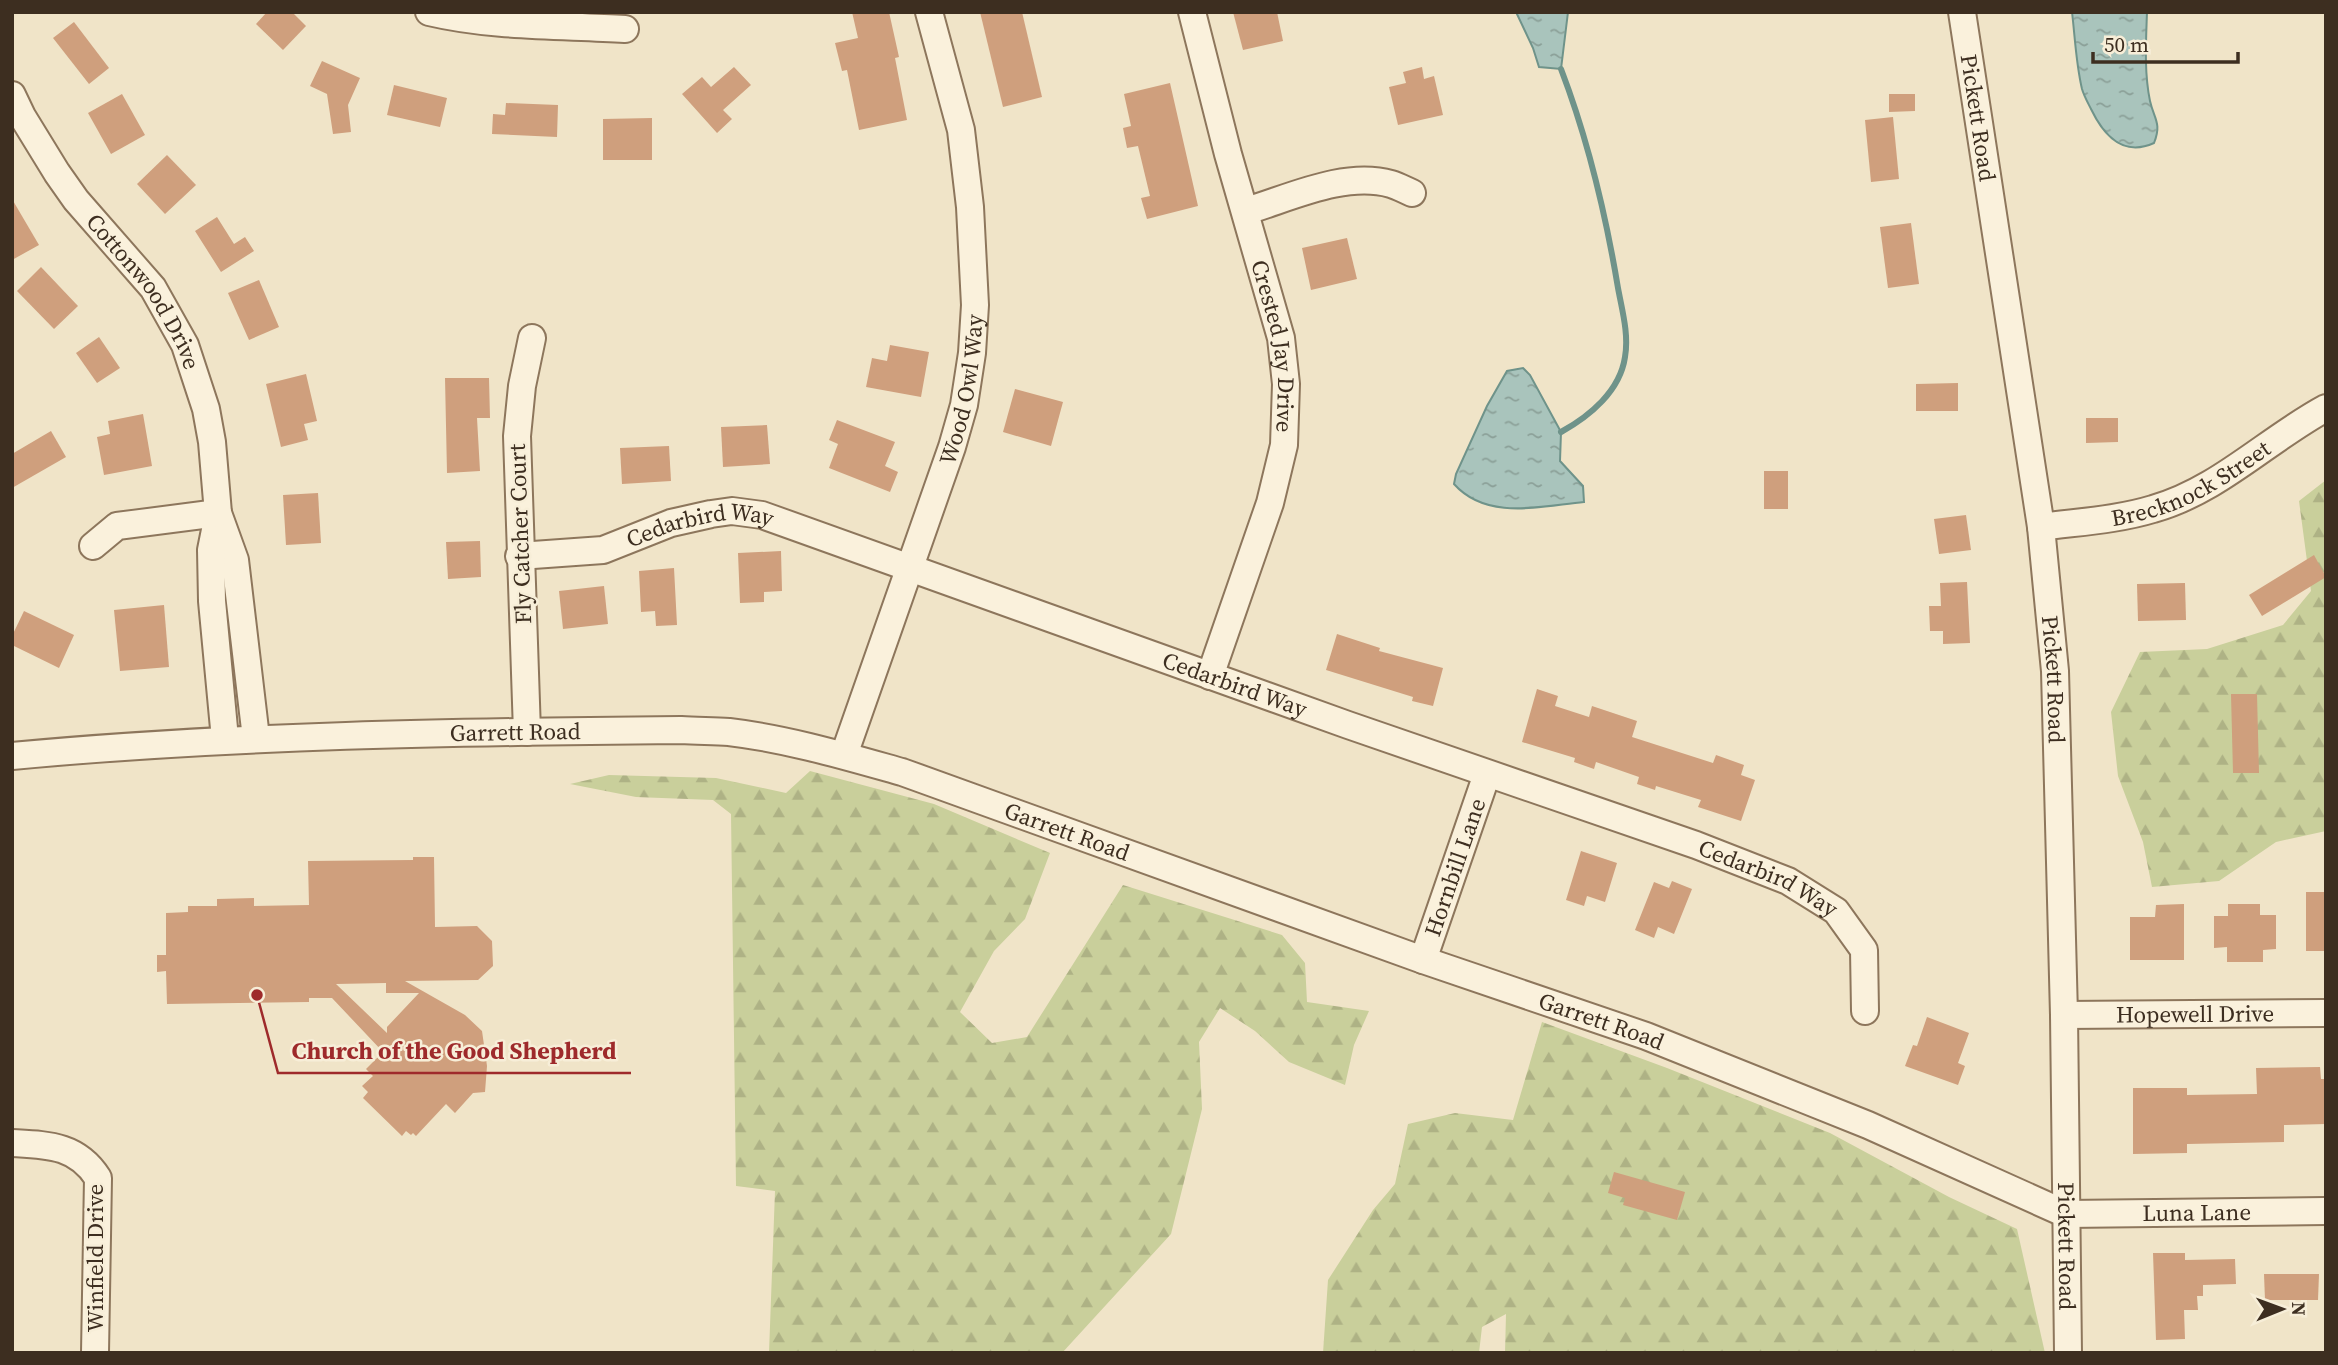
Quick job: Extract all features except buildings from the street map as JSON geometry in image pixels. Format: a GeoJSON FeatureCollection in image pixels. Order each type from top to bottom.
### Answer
{"type":"FeatureCollection","features":[{"type":"Feature","properties":{"kind":"street"},"geometry":{"type":"LineString","coordinates":[[429,12],[454,18],[512,18],[625,29]]}},
{"type":"Feature","properties":{"kind":"street","name":"Wood Owl Way"},"geometry":{"type":"LineString","coordinates":[[844,755],[952,447],[964,405],[972,354],[975,305],[970,207],[961,130],[929,12]]}},
{"type":"Feature","properties":{"kind":"street","name":"Crested Jay Drive"},"geometry":{"type":"LineString","coordinates":[[1192,12],[1228,154],[1281,338],[1286,384],[1284,445],[1270,503],[1210,676]]}},
{"type":"Feature","properties":{"kind":"street","name":"Pickett Road"},"geometry":{"type":"LineString","coordinates":[[1962,12],[2040,527],[2051,626],[2058,729],[2068,1353]]}},
{"type":"Feature","properties":{"kind":"street","name":"Cottonwood Drive"},"geometry":{"type":"LineString","coordinates":[[15,110],[76,200],[153,289],[184,345],[206,409],[212,442],[218,513],[235,560],[256,738]]}},
{"type":"Feature","properties":{"kind":"street"},"geometry":{"type":"LineString","coordinates":[[1246,211],[1335,184],[1390,184],[1412,192]]}},
{"type":"Feature","properties":{"kind":"street","name":"Fly Catcher Court"},"geometry":{"type":"LineString","coordinates":[[527,732],[517,436],[522,386],[532,338]]}},
{"type":"Feature","properties":{"kind":"street","name":"Brecknock Street"},"geometry":{"type":"LineString","coordinates":[[2040,527],[2154,509],[2217,479],[2303,420],[2326,408]]}},
{"type":"Feature","properties":{"kind":"street","name":"Cedarbird Way"},"geometry":{"type":"LineString","coordinates":[[519,556],[579,554],[603,550],[671,523],[732,511],[762,514],[1210,676],[1671,836],[1788,881],[1836,911],[1864,950],[1865,1011]]}},
{"type":"Feature","properties":{"kind":"street"},"geometry":{"type":"LineString","coordinates":[[93,546],[117,526],[218,513]]}},
{"type":"Feature","properties":{"kind":"street","name":"Cottonwood Drive"},"geometry":{"type":"LineString","coordinates":[[218,513],[211,550],[212,601],[225,739]]}},
{"type":"Feature","properties":{"kind":"street","name":"Garrett Road"},"geometry":{"type":"LineString","coordinates":[[12,756],[225,739],[395,733],[681,730],[728,732],[844,755],[902,772],[1423,960],[1646,1036],[1843,1115],[2066,1214]]}},
{"type":"Feature","properties":{"kind":"street","name":"Hornbill Lane"},"geometry":{"type":"LineString","coordinates":[[1423,960],[1487,774]]}},
{"type":"Feature","properties":{"kind":"street","name":"Hopewell Drive"},"geometry":{"type":"LineString","coordinates":[[2064,1015],[2326,1013]]}},
{"type":"Feature","properties":{"kind":"street","name":"Winfield Drive"},"geometry":{"type":"LineString","coordinates":[[12,1143],[58,1147],[78,1155],[90,1165],[98,1178],[95,1353]]}},
{"type":"Feature","properties":{"kind":"street","name":"Luna Lane"},"geometry":{"type":"LineString","coordinates":[[2066,1214],[2326,1211]]}},
{"type":"Feature","properties":{"kind":"green space"},"geometry":{"type":"Polygon","coordinates":[[[2326,480],[2326,831],[2276,842],[2219,881],[2152,887],[2143,842],[2118,776],[2111,712],[2140,652],[2207,649],[2283,625],[2311,591],[2299,501],[2326,480]]]}},
{"type":"Feature","properties":{"kind":"green space"},"geometry":{"type":"Polygon","coordinates":[[[810,771],[934,804],[1050,853],[1025,919],[994,951],[960,1012],[992,1043],[1027,1037],[1123,885],[1282,935],[1305,963],[1307,1002],[1369,1011],[1354,1045],[1345,1085],[1289,1062],[1255,1031],[1220,1008],[1199,1042],[1202,1109],[1171,1234],[1062,1353],[769,1353],[775,1191],[736,1186],[731,814],[713,800],[636,797],[570,784],[609,775],[716,778],[786,793],[810,771]]]}},
{"type":"Feature","properties":{"kind":"green space"},"geometry":{"type":"Polygon","coordinates":[[[1542,1022],[1830,1133],[1949,1197],[2017,1229],[2045,1353],[1505,1353],[1506,1314],[1482,1327],[1479,1353],[1323,1353],[1328,1280],[1373,1210],[1395,1184],[1408,1124],[1455,1113],[1513,1120],[1542,1022]]]}},
{"type":"Feature","properties":{"kind":"water"},"geometry":{"type":"Polygon","coordinates":[[[1516,12],[1568,12],[1561,69],[1539,67],[1516,12]]]}},
{"type":"Feature","properties":{"kind":"water"},"geometry":{"type":"Polygon","coordinates":[[[2072,12],[2147,12],[2147,79],[2157,126],[2154,143],[2143,147],[2124,146],[2108,135],[2096,119],[2082,89],[2072,12]]]}},
{"type":"Feature","properties":{"kind":"water"},"geometry":{"type":"Polygon","coordinates":[[[1523,368],[1530,375],[1561,432],[1560,461],[1583,486],[1584,502],[1533,508],[1498,507],[1467,496],[1454,484],[1487,406],[1507,371],[1523,368]]]}},
{"type":"Feature","properties":{"kind":"waterway"},"geometry":{"type":"LineString","coordinates":[[1561,69],[1602,205],[1626,340],[1622,369],[1610,391],[1593,410],[1561,432]]}},
{"type":"Feature","properties":{"kind":"place","name":"Church of the Good Shepherd"},"geometry":{"type":"Point","coordinates":[257,995]}}]}
